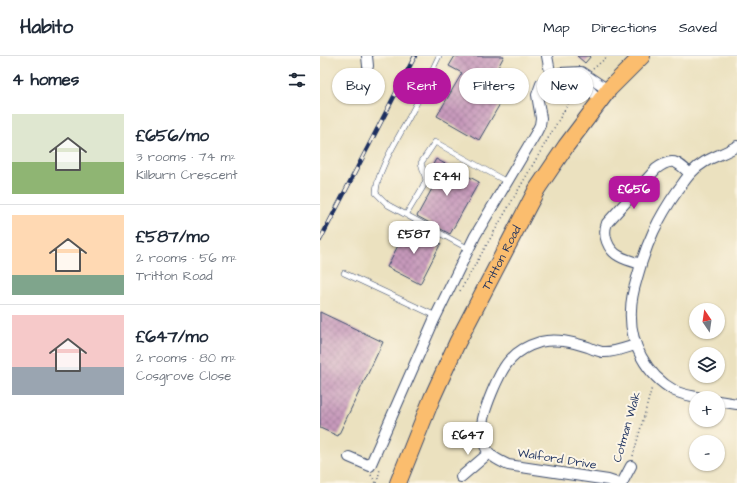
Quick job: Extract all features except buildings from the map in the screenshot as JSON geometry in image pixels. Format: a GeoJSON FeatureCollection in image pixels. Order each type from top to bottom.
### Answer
{"type":"FeatureCollection","features":[{"type":"Feature","properties":{"kind":"main road","name":"Tritton Road"},"geometry":{"type":"LineString","coordinates":[[398,483],[432,398],[457,343],[537,189],[605,95],[642,56]]}},
{"type":"Feature","properties":{"kind":"street"},"geometry":{"type":"LineString","coordinates":[[547,56],[549,68]]}},
{"type":"Feature","properties":{"kind":"street"},"geometry":{"type":"LineString","coordinates":[[593,80],[602,86],[605,95]]}},
{"type":"Feature","properties":{"kind":"street"},"geometry":{"type":"LineString","coordinates":[[593,87],[605,95]]}},
{"type":"Feature","properties":{"kind":"street"},"geometry":{"type":"LineString","coordinates":[[349,457],[369,469],[436,316],[469,249],[540,125],[541,118],[539,104]]}},
{"type":"Feature","properties":{"kind":"street"},"geometry":{"type":"LineString","coordinates":[[689,395],[676,392],[655,376],[644,362],[635,345],[631,325],[633,292],[654,228],[669,202],[690,174],[702,163],[737,146]]}},
{"type":"Feature","properties":{"kind":"street"},"geometry":{"type":"LineString","coordinates":[[641,264],[619,256],[613,252],[605,235],[606,226],[661,165],[673,161],[679,163],[690,174]]}},
{"type":"Feature","properties":{"kind":"street"},"geometry":{"type":"LineString","coordinates":[[461,476],[489,453],[484,443],[482,421],[499,375],[511,359],[525,348],[540,342],[555,340],[570,342],[602,352],[613,351],[635,345]]}},
{"type":"Feature","properties":{"kind":"street"},"geometry":{"type":"LineString","coordinates":[[725,402],[737,404]]}},
{"type":"Feature","properties":{"kind":"street","name":"Walford Drive"},"geometry":{"type":"LineString","coordinates":[[489,453],[496,459],[508,465],[608,480],[617,483]]}},
{"type":"Feature","properties":{"kind":"street","name":"Cotman Walk"},"geometry":{"type":"LineString","coordinates":[[622,483],[630,466]]}},
{"type":"Feature","properties":{"kind":"lane"},"geometry":{"type":"LineString","coordinates":[[439,56],[385,164],[376,185],[376,193],[388,205],[469,249]]}},
{"type":"Feature","properties":{"kind":"lane"},"geometry":{"type":"LineString","coordinates":[[406,215],[426,180],[421,164],[435,142],[507,182]]}},
{"type":"Feature","properties":{"kind":"lane"},"geometry":{"type":"LineString","coordinates":[[344,273],[436,316]]}},
{"type":"Feature","properties":{"kind":"path"},"geometry":{"type":"LineString","coordinates":[[593,69],[608,56]]}},
{"type":"Feature","properties":{"kind":"path"},"geometry":{"type":"LineString","coordinates":[[460,291],[569,104]]}},
{"type":"Feature","properties":{"kind":"path","name":"Cotman Walk"},"geometry":{"type":"LineString","coordinates":[[630,466],[655,376]]}},
{"type":"Feature","properties":{"kind":"path"},"geometry":{"type":"LineString","coordinates":[[376,483],[382,463]]}},
{"type":"Feature","properties":{"kind":"path"},"geometry":{"type":"LineString","coordinates":[[369,469],[376,483]]}},
{"type":"Feature","properties":{"kind":"railway"},"geometry":{"type":"LineString","coordinates":[[320,240],[415,56]]}}]}
